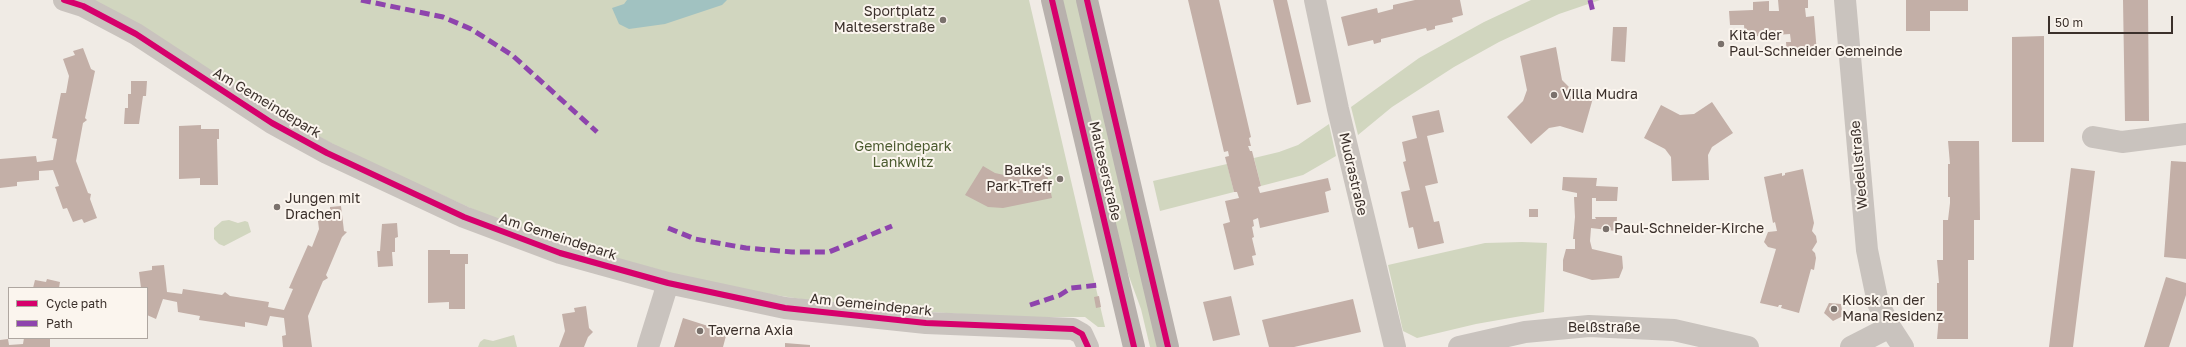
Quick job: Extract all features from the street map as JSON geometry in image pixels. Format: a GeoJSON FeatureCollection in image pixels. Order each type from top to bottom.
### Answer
{"type":"FeatureCollection","features":[{"type":"Feature","properties":{"kind":"main road","name":"Malteserstraße"},"geometry":{"type":"LineString","coordinates":[[1052,0],[1134,347]]}},
{"type":"Feature","properties":{"kind":"main road","name":"Malteserstraße"},"geometry":{"type":"LineString","coordinates":[[1087,0],[1168,347]]}},
{"type":"Feature","properties":{"kind":"street","name":"Am Gemeindepark"},"geometry":{"type":"LineString","coordinates":[[64,0],[83,6],[136,34],[272,123],[327,153],[409,193],[464,217],[553,250],[668,283],[746,300],[827,313],[968,326],[1073,330],[1082,334],[1088,347]]}},
{"type":"Feature","properties":{"kind":"street","name":"Mudrastraße"},"geometry":{"type":"LineString","coordinates":[[1315,0],[1338,109],[1395,347]]}},
{"type":"Feature","properties":{"kind":"street","name":"Wedellstraße"},"geometry":{"type":"LineString","coordinates":[[1845,0],[1867,250],[1878,303],[1890,327]]}},
{"type":"Feature","properties":{"kind":"street"},"geometry":{"type":"LineString","coordinates":[[2093,137],[2122,142],[2186,134]]}},
{"type":"Feature","properties":{"kind":"street"},"geometry":{"type":"LineString","coordinates":[[648,347],[668,283]]}},
{"type":"Feature","properties":{"kind":"street","name":"Belßstraße"},"geometry":{"type":"LineString","coordinates":[[1459,347],[1525,332],[1589,326],[1674,330],[1748,347]]}},
{"type":"Feature","properties":{"kind":"street"},"geometry":{"type":"LineString","coordinates":[[1851,347],[1890,327],[1903,347]]}},
{"type":"Feature","properties":{"kind":"green space","name":"Gemeindepark Lankwitz"},"geometry":{"type":"Polygon","coordinates":[[[89,0],[1029,0],[1105,327],[1098,327],[1085,317],[1008,317],[853,307],[775,295],[703,282],[605,255],[538,234],[486,215],[349,153],[267,108],[89,0]]]}},
{"type":"Feature","properties":{"kind":"green space"},"geometry":{"type":"Polygon","coordinates":[[[1061,0],[1078,0],[1159,347],[1150,347],[1141,309],[1123,260],[1061,0]]]}},
{"type":"Feature","properties":{"kind":"green space"},"geometry":{"type":"Polygon","coordinates":[[[1531,0],[1600,0],[1559,14],[1499,42],[1454,67],[1392,107],[1358,135],[1351,107],[1419,58],[1484,22],[1531,0]]]}},
{"type":"Feature","properties":{"kind":"green space"},"geometry":{"type":"Polygon","coordinates":[[[1329,124],[1336,156],[1303,175],[1261,186],[1254,158],[1279,152],[1298,145],[1329,124]]]}},
{"type":"Feature","properties":{"kind":"green space"},"geometry":{"type":"Polygon","coordinates":[[[1227,164],[1234,192],[1160,211],[1153,181],[1227,164]]]}},
{"type":"Feature","properties":{"kind":"green space"},"geometry":{"type":"Polygon","coordinates":[[[229,220],[238,223],[245,221],[248,222],[251,232],[224,246],[219,244],[214,239],[214,228],[222,221],[229,220]]]}},
{"type":"Feature","properties":{"kind":"green space"},"geometry":{"type":"Polygon","coordinates":[[[1485,243],[1547,243],[1544,312],[1476,324],[1417,338],[1403,331],[1388,265],[1485,243]]]}},
{"type":"Feature","properties":{"kind":"green space"},"geometry":{"type":"Polygon","coordinates":[[[514,335],[517,347],[478,347],[480,342],[484,339],[493,341],[514,335]]]}},
{"type":"Feature","properties":{"kind":"water"},"geometry":{"type":"Polygon","coordinates":[[[627,0],[727,0],[722,5],[665,24],[629,29],[619,24],[612,8],[624,4],[627,0]]]}},
{"type":"Feature","properties":{"kind":"building"},"geometry":{"type":"Polygon","coordinates":[[[1188,0],[1219,0],[1251,137],[1249,138],[1251,146],[1248,146],[1250,151],[1252,151],[1261,186],[1258,187],[1260,193],[1328,178],[1331,190],[1325,192],[1329,212],[1260,228],[1258,218],[1253,220],[1254,226],[1252,227],[1254,237],[1252,238],[1256,255],[1252,256],[1254,265],[1234,270],[1223,224],[1230,222],[1225,201],[1239,198],[1237,192],[1234,192],[1225,157],[1229,156],[1228,151],[1224,152],[1188,0]]]}},
{"type":"Feature","properties":{"kind":"building"},"geometry":{"type":"Polygon","coordinates":[[[1273,0],[1287,0],[1311,102],[1297,105],[1273,0]]]}},
{"type":"Feature","properties":{"kind":"building"},"geometry":{"type":"Polygon","coordinates":[[[1415,0],[1460,0],[1463,15],[1452,18],[1453,22],[1435,26],[1435,29],[1427,31],[1426,28],[1381,39],[1381,42],[1374,44],[1373,40],[1348,46],[1341,17],[1377,8],[1378,13],[1393,9],[1393,5],[1415,0]]]}},
{"type":"Feature","properties":{"kind":"building"},"geometry":{"type":"Polygon","coordinates":[[[1778,0],[1808,0],[1808,8],[1805,8],[1806,17],[1814,16],[1817,54],[1787,56],[1786,42],[1791,42],[1790,34],[1745,37],[1744,25],[1730,25],[1729,11],[1753,10],[1753,2],[1769,1],[1769,11],[1779,11],[1778,0]]]}},
{"type":"Feature","properties":{"kind":"building"},"geometry":{"type":"Polygon","coordinates":[[[1906,0],[1968,0],[1968,11],[1930,11],[1930,31],[1906,31],[1906,0]]]}},
{"type":"Feature","properties":{"kind":"building"},"geometry":{"type":"Polygon","coordinates":[[[2123,0],[2148,0],[2149,121],[2125,121],[2123,0]]]}},
{"type":"Feature","properties":{"kind":"building"},"geometry":{"type":"Polygon","coordinates":[[[1613,27],[1627,27],[1625,62],[1611,61],[1613,27]]]}},
{"type":"Feature","properties":{"kind":"building"},"geometry":{"type":"Polygon","coordinates":[[[2044,36],[2044,142],[2012,142],[2012,37],[2044,36]]]}},
{"type":"Feature","properties":{"kind":"building","name":"Villa Mudra"},"geometry":{"type":"Polygon","coordinates":[[[1556,47],[1562,80],[1573,91],[1593,98],[1583,133],[1560,126],[1549,128],[1531,144],[1507,117],[1523,101],[1527,90],[1520,56],[1556,47]]]}},
{"type":"Feature","properties":{"kind":"building"},"geometry":{"type":"Polygon","coordinates":[[[83,48],[91,69],[95,71],[85,118],[87,120],[83,123],[76,161],[88,193],[91,194],[90,199],[97,218],[84,223],[82,219],[73,222],[67,208],[63,209],[55,187],[59,186],[53,170],[39,171],[39,180],[17,182],[17,186],[0,188],[0,159],[36,156],[37,162],[53,160],[57,139],[52,138],[61,93],[66,93],[69,76],[63,59],[75,55],[73,51],[83,48]]]}},
{"type":"Feature","properties":{"kind":"building"},"geometry":{"type":"Polygon","coordinates":[[[131,81],[147,81],[146,96],[143,96],[139,124],[124,124],[125,108],[128,108],[128,94],[131,94],[131,81]]]}},
{"type":"Feature","properties":{"kind":"building"},"geometry":{"type":"Polygon","coordinates":[[[1712,102],[1733,133],[1712,147],[1708,155],[1709,180],[1672,181],[1671,157],[1665,149],[1644,138],[1661,105],[1680,115],[1694,114],[1712,102]]]}},
{"type":"Feature","properties":{"kind":"building"},"geometry":{"type":"Polygon","coordinates":[[[1439,110],[1444,132],[1427,136],[1438,183],[1425,186],[1434,222],[1439,221],[1444,243],[1418,249],[1413,227],[1409,228],[1401,192],[1410,190],[1403,162],[1406,161],[1402,142],[1417,138],[1412,116],[1439,110]]]}},
{"type":"Feature","properties":{"kind":"building"},"geometry":{"type":"Polygon","coordinates":[[[201,125],[201,129],[219,129],[219,139],[217,139],[218,185],[200,185],[200,178],[179,179],[179,126],[201,125]]]}},
{"type":"Feature","properties":{"kind":"building"},"geometry":{"type":"Polygon","coordinates":[[[1948,141],[1979,141],[1980,220],[1974,220],[1974,260],[1968,260],[1968,339],[1937,339],[1939,316],[1937,316],[1937,283],[1939,283],[1937,260],[1943,260],[1943,220],[1948,220],[1950,203],[1950,197],[1948,197],[1948,164],[1950,164],[1948,141]]]}},
{"type":"Feature","properties":{"kind":"building"},"geometry":{"type":"Polygon","coordinates":[[[2171,161],[2186,162],[2186,259],[2164,257],[2171,161]]]}},
{"type":"Feature","properties":{"kind":"building"},"geometry":{"type":"Polygon","coordinates":[[[1045,165],[1052,198],[1003,208],[988,207],[965,195],[983,166],[995,173],[1004,175],[1045,165]]]}},
{"type":"Feature","properties":{"kind":"building"},"geometry":{"type":"Polygon","coordinates":[[[2071,168],[2095,171],[2073,347],[2049,347],[2071,168]]]}},
{"type":"Feature","properties":{"kind":"building"},"geometry":{"type":"Polygon","coordinates":[[[1803,169],[1814,223],[1812,231],[1816,236],[1817,242],[1812,250],[1815,253],[1816,258],[1814,270],[1811,269],[1799,313],[1781,308],[1782,305],[1779,305],[1778,307],[1760,303],[1776,249],[1768,247],[1764,242],[1768,232],[1777,231],[1775,222],[1773,223],[1764,177],[1782,173],[1782,176],[1785,175],[1785,173],[1803,169]]]}},
{"type":"Feature","properties":{"kind":"building","name":"Paul-Schneider-Kirche"},"geometry":{"type":"Polygon","coordinates":[[[1563,177],[1597,178],[1596,186],[1618,187],[1617,201],[1596,201],[1596,198],[1592,198],[1592,219],[1596,219],[1595,217],[1617,217],[1616,231],[1591,228],[1590,241],[1592,249],[1622,256],[1623,268],[1619,278],[1592,280],[1563,271],[1563,260],[1566,249],[1575,249],[1575,239],[1573,239],[1575,217],[1574,197],[1577,197],[1577,193],[1562,190],[1563,177]]]}},
{"type":"Feature","properties":{"kind":"building"},"geometry":{"type":"Polygon","coordinates":[[[341,206],[344,231],[347,232],[342,237],[326,275],[328,278],[323,281],[308,316],[312,347],[283,347],[282,336],[286,335],[284,318],[270,316],[267,326],[245,322],[245,327],[199,320],[200,316],[178,312],[177,302],[163,299],[156,319],[148,315],[148,287],[141,287],[139,272],[152,270],[152,266],[164,265],[167,292],[182,294],[183,289],[222,295],[225,292],[230,296],[269,302],[268,307],[284,310],[293,289],[289,288],[308,245],[312,247],[319,229],[317,213],[330,211],[330,207],[341,206]]]}},
{"type":"Feature","properties":{"kind":"building"},"geometry":{"type":"Polygon","coordinates":[[[1529,209],[1538,209],[1538,217],[1529,217],[1529,209]]]}},
{"type":"Feature","properties":{"kind":"building"},"geometry":{"type":"Polygon","coordinates":[[[397,223],[398,237],[395,238],[395,252],[392,252],[393,266],[378,267],[377,251],[380,251],[382,224],[397,223]]]}},
{"type":"Feature","properties":{"kind":"building"},"geometry":{"type":"Polygon","coordinates":[[[428,250],[450,250],[450,254],[468,254],[468,264],[465,264],[465,309],[449,309],[449,302],[428,303],[428,250]]]}},
{"type":"Feature","properties":{"kind":"building"},"geometry":{"type":"Polygon","coordinates":[[[2166,277],[2186,283],[2186,295],[2169,347],[2144,347],[2166,277]]]}},
{"type":"Feature","properties":{"kind":"building"},"geometry":{"type":"Polygon","coordinates":[[[47,279],[60,282],[59,287],[33,287],[35,280],[46,282],[47,279]]]}},
{"type":"Feature","properties":{"kind":"building"},"geometry":{"type":"Polygon","coordinates":[[[1099,296],[1101,307],[1096,308],[1094,297],[1099,296]]]}},
{"type":"Feature","properties":{"kind":"building"},"geometry":{"type":"Polygon","coordinates":[[[1231,296],[1240,335],[1213,341],[1203,302],[1231,296]]]}},
{"type":"Feature","properties":{"kind":"building"},"geometry":{"type":"Polygon","coordinates":[[[1353,299],[1361,332],[1294,347],[1269,347],[1262,320],[1353,299]]]}},
{"type":"Feature","properties":{"kind":"building","name":"Kiosk an der Mana Residenz"},"geometry":{"type":"Polygon","coordinates":[[[1829,303],[1841,304],[1843,316],[1833,321],[1824,313],[1829,303]]]}},
{"type":"Feature","properties":{"kind":"building"},"geometry":{"type":"Polygon","coordinates":[[[586,306],[589,328],[593,332],[588,337],[584,347],[559,347],[565,331],[562,314],[575,312],[574,308],[586,306]]]}},
{"type":"Feature","properties":{"kind":"building"},"geometry":{"type":"Polygon","coordinates":[[[683,318],[727,332],[723,347],[674,347],[683,318]]]}},
{"type":"Feature","properties":{"kind":"building"},"geometry":{"type":"Polygon","coordinates":[[[8,339],[9,345],[23,344],[24,339],[50,339],[50,347],[0,347],[0,340],[8,339]]]}},
{"type":"Feature","properties":{"kind":"building"},"geometry":{"type":"Polygon","coordinates":[[[785,343],[810,345],[810,347],[785,347],[785,343]]]}},
{"type":"Feature","properties":{"kind":"marked path"},"geometry":{"type":"LineString","coordinates":[[361,0],[443,17],[471,29],[512,55],[597,132]]}},
{"type":"Feature","properties":{"kind":"marked path"},"geometry":{"type":"LineString","coordinates":[[1590,0],[1593,12]]}},
{"type":"Feature","properties":{"kind":"marked path"},"geometry":{"type":"LineString","coordinates":[[668,228],[695,239],[746,248],[792,252],[829,252],[892,226]]}},
{"type":"Feature","properties":{"kind":"marked path"},"geometry":{"type":"LineString","coordinates":[[1030,305],[1060,295],[1071,288],[1099,285]]}},
{"type":"Feature","properties":{"kind":"cycle path"},"geometry":{"type":"LineString","coordinates":[[64,0],[83,6],[136,34],[272,123],[327,153],[464,217],[560,253],[668,283],[785,308],[926,323],[1073,329],[1082,334],[1088,347]]}},
{"type":"Feature","properties":{"kind":"cycle path"},"geometry":{"type":"LineString","coordinates":[[1052,0],[1134,347]]}},
{"type":"Feature","properties":{"kind":"cycle path"},"geometry":{"type":"LineString","coordinates":[[1087,0],[1168,347]]}},
{"type":"Feature","properties":{"kind":"place","name":"Sportplatz Malteserstraße"},"geometry":{"type":"Point","coordinates":[943,20]}},
{"type":"Feature","properties":{"kind":"place","name":"Kita der Paul-Schneider Gemeinde"},"geometry":{"type":"Point","coordinates":[1721,44]}},
{"type":"Feature","properties":{"kind":"place","name":"Villa Mudra"},"geometry":{"type":"Point","coordinates":[1554,95]}},
{"type":"Feature","properties":{"kind":"place","name":"Balke's Park-Treff"},"geometry":{"type":"Point","coordinates":[1060,179]}},
{"type":"Feature","properties":{"kind":"place","name":"Jungen mit Drachen"},"geometry":{"type":"Point","coordinates":[277,207]}},
{"type":"Feature","properties":{"kind":"place","name":"Paul-Schneider-Kirche"},"geometry":{"type":"Point","coordinates":[1606,229]}},
{"type":"Feature","properties":{"kind":"place","name":"Kiosk an der Mana Residenz"},"geometry":{"type":"Point","coordinates":[1834,309]}},
{"type":"Feature","properties":{"kind":"place","name":"Taverna Axia"},"geometry":{"type":"Point","coordinates":[700,331]}}]}
